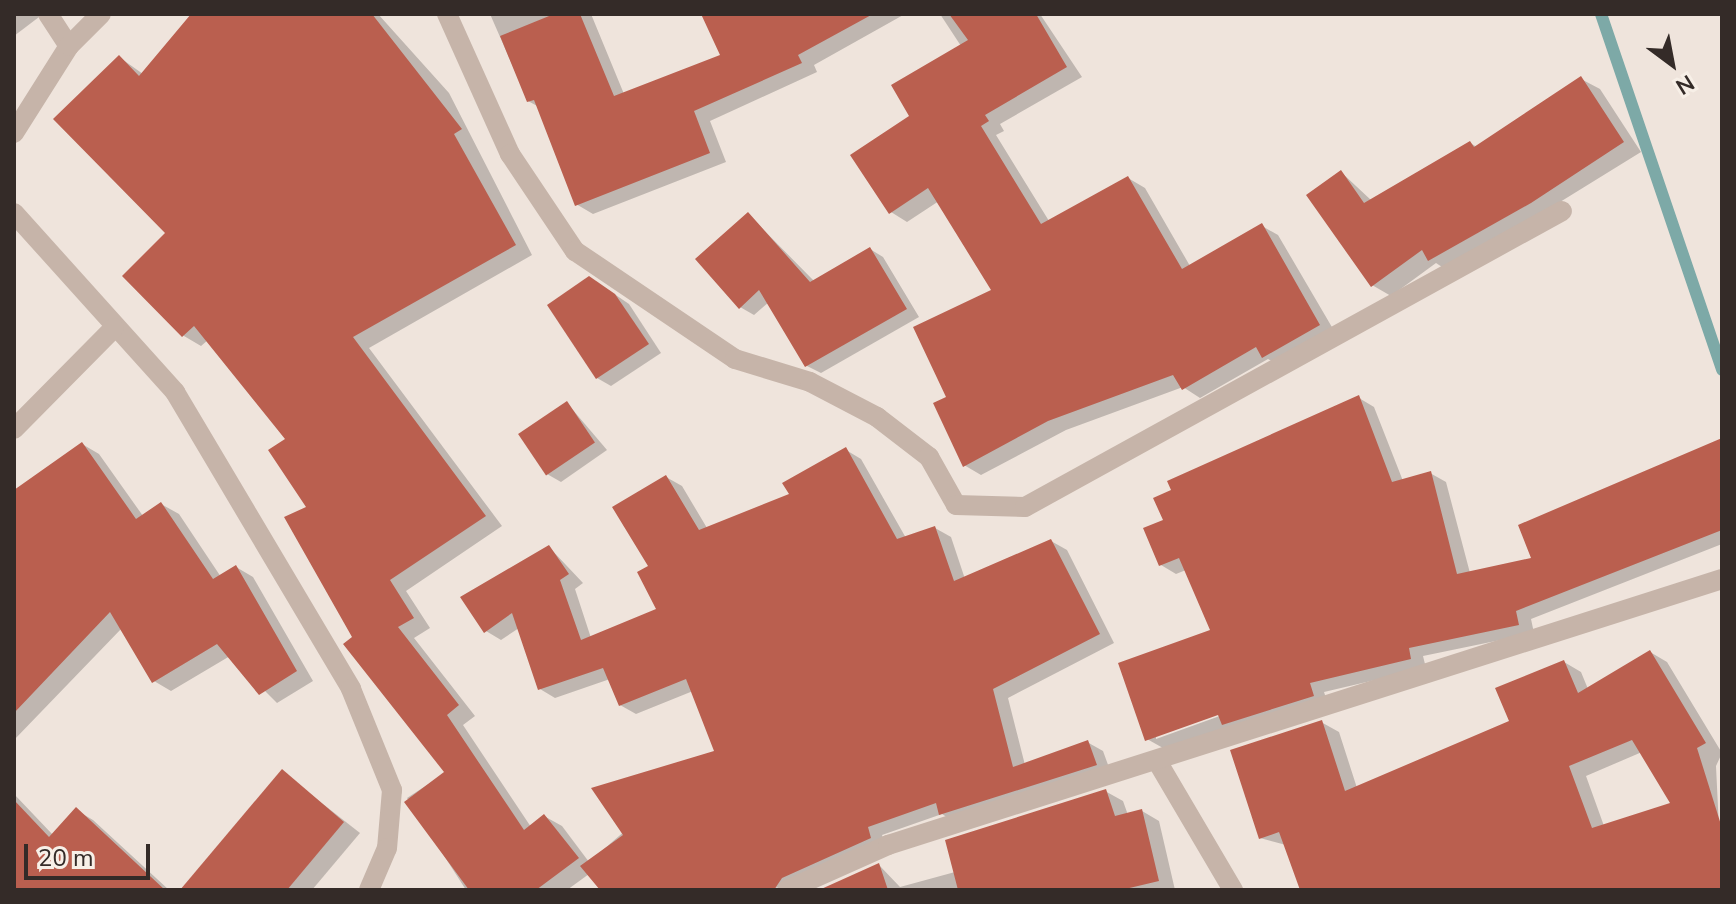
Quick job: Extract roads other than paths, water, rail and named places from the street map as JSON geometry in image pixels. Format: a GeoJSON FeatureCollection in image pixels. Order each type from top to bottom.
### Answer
{"type":"FeatureCollection","features":[{"type":"Feature","properties":{"kind":"street"},"geometry":{"type":"LineString","coordinates":[[48,14],[69,46]]}},
{"type":"Feature","properties":{"kind":"street"},"geometry":{"type":"LineString","coordinates":[[14,133],[69,46],[101,14]]}},
{"type":"Feature","properties":{"kind":"street"},"geometry":{"type":"LineString","coordinates":[[447,14],[510,154],[575,251],[735,359],[810,382],[877,417],[929,457],[956,505],[1025,507],[1562,211]]}},
{"type":"Feature","properties":{"kind":"street"},"geometry":{"type":"LineString","coordinates":[[14,213],[114,328],[175,392],[351,689],[392,790],[377,888]]}},
{"type":"Feature","properties":{"kind":"street"},"geometry":{"type":"LineString","coordinates":[[14,429],[114,328]]}},
{"type":"Feature","properties":{"kind":"street"},"geometry":{"type":"LineString","coordinates":[[787,890],[888,845],[1722,579]]}},
{"type":"Feature","properties":{"kind":"street"},"geometry":{"type":"LineString","coordinates":[[1157,761],[1233,890]]}},
{"type":"Feature","properties":{"kind":"waterway"},"geometry":{"type":"LineString","coordinates":[[1601,14],[1722,370]]}}]}
